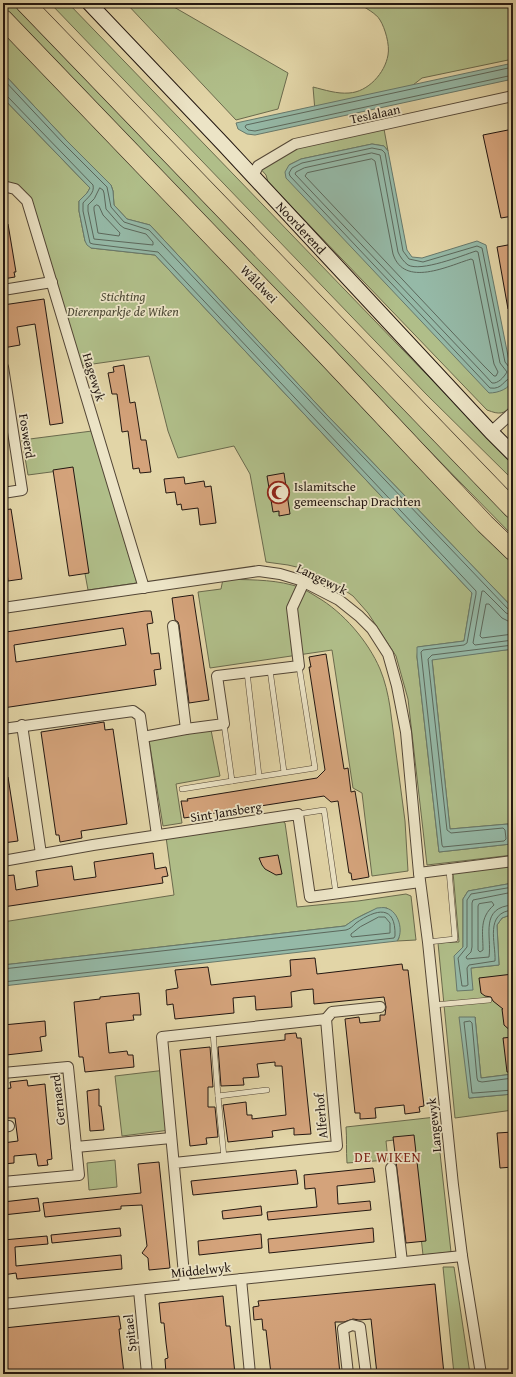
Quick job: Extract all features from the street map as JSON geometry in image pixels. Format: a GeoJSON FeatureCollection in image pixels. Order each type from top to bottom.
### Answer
{"type":"FeatureCollection","features":[{"type":"Feature","properties":{"kind":"highway","name":"Wâldwei"},"geometry":{"type":"LineString","coordinates":[[25,3],[513,509]]}},
{"type":"Feature","properties":{"kind":"highway","name":"Wâldwei"},"geometry":{"type":"LineString","coordinates":[[3,19],[319,347],[485,524],[513,551]]}},
{"type":"Feature","properties":{"kind":"street","name":"Noorderend"},"geometry":{"type":"LineString","coordinates":[[88,3],[253,176],[513,454]]}},
{"type":"Feature","properties":{"kind":"street","name":"Teslalaan"},"geometry":{"type":"LineString","coordinates":[[253,176],[258,166],[295,144],[513,96]]}},
{"type":"Feature","properties":{"kind":"street","name":"Hagewyk"},"geometry":{"type":"LineString","coordinates":[[3,186],[15,189],[27,201],[144,588]]}},
{"type":"Feature","properties":{"kind":"street"},"geometry":{"type":"LineString","coordinates":[[3,290],[52,282]]}},
{"type":"Feature","properties":{"kind":"street","name":"Foswerd"},"geometry":{"type":"LineString","coordinates":[[3,367],[22,490],[3,493]]}},
{"type":"Feature","properties":{"kind":"street"},"geometry":{"type":"LineString","coordinates":[[491,432],[513,412]]}},
{"type":"Feature","properties":{"kind":"street","name":"Langewyk"},"geometry":{"type":"LineString","coordinates":[[3,608],[259,571],[280,574],[304,582],[339,600],[360,616],[372,629],[388,654],[397,686],[406,732],[419,878],[428,942],[453,1185],[462,1256],[481,1374]]}},
{"type":"Feature","properties":{"kind":"street"},"geometry":{"type":"LineString","coordinates":[[143,738],[186,729],[224,724],[218,676],[299,666],[292,608],[304,582]]}},
{"type":"Feature","properties":{"kind":"street"},"geometry":{"type":"LineString","coordinates":[[173,626],[186,729]]}},
{"type":"Feature","properties":{"kind":"street"},"geometry":{"type":"LineString","coordinates":[[3,728],[133,711],[140,716],[157,836]]}},
{"type":"Feature","properties":{"kind":"street"},"geometry":{"type":"LineString","coordinates":[[22,725],[41,854]]}},
{"type":"Feature","properties":{"kind":"street"},"geometry":{"type":"LineString","coordinates":[[298,814],[310,897],[336,894],[419,878],[449,870],[513,861]]}},
{"type":"Feature","properties":{"kind":"street","name":"Sint Jansberg"},"geometry":{"type":"LineString","coordinates":[[3,862],[41,854],[298,814]]}},
{"type":"Feature","properties":{"kind":"street"},"geometry":{"type":"LineString","coordinates":[[186,1285],[162,1037],[326,1019],[332,1012],[380,1007]]}},
{"type":"Feature","properties":{"kind":"street","name":"Alferhof"},"geometry":{"type":"LineString","coordinates":[[174,1163],[337,1146],[326,1019]]}},
{"type":"Feature","properties":{"kind":"street","name":"Gernaerd"},"geometry":{"type":"LineString","coordinates":[[3,1073],[68,1066],[79,1175],[3,1182]]}},
{"type":"Feature","properties":{"kind":"street"},"geometry":{"type":"LineString","coordinates":[[76,1146],[171,1138]]}},
{"type":"Feature","properties":{"kind":"street"},"geometry":{"type":"LineString","coordinates":[[391,1168],[402,1262]]}},
{"type":"Feature","properties":{"kind":"street","name":"Middelwyk"},"geometry":{"type":"LineString","coordinates":[[3,1304],[462,1256]]}},
{"type":"Feature","properties":{"kind":"street"},"geometry":{"type":"LineString","coordinates":[[241,1279],[250,1374]]}},
{"type":"Feature","properties":{"kind":"street","name":"Spitael"},"geometry":{"type":"LineString","coordinates":[[139,1290],[147,1374]]}},
{"type":"Feature","properties":{"kind":"street"},"geometry":{"type":"LineString","coordinates":[[348,1374],[343,1329],[352,1325],[360,1327],[366,1374]]}},
{"type":"Feature","properties":{"kind":"lane"},"geometry":{"type":"LineString","coordinates":[[182,789],[315,768],[299,666]]}},
{"type":"Feature","properties":{"kind":"lane"},"geometry":{"type":"LineString","coordinates":[[270,670],[284,772]]}},
{"type":"Feature","properties":{"kind":"lane"},"geometry":{"type":"LineString","coordinates":[[247,672],[259,776]]}},
{"type":"Feature","properties":{"kind":"lane"},"geometry":{"type":"LineString","coordinates":[[224,724],[232,781]]}},
{"type":"Feature","properties":{"kind":"lane","name":"Sint Jansberg"},"geometry":{"type":"LineString","coordinates":[[298,814],[324,810],[336,894]]}},
{"type":"Feature","properties":{"kind":"lane"},"geometry":{"type":"LineString","coordinates":[[428,942],[455,938],[449,870]]}},
{"type":"Feature","properties":{"kind":"lane"},"geometry":{"type":"LineString","coordinates":[[434,1005],[489,1000]]}},
{"type":"Feature","properties":{"kind":"lane"},"geometry":{"type":"LineString","coordinates":[[213,1032],[224,1158]]}},
{"type":"Feature","properties":{"kind":"lane"},"geometry":{"type":"LineString","coordinates":[[218,1096],[267,1090]]}},
{"type":"Feature","properties":{"kind":"green space"},"geometry":{"type":"Polygon","coordinates":[[[3,3],[15,3],[513,514],[513,536],[318,337],[3,7],[3,3]]]}},
{"type":"Feature","properties":{"kind":"green space"},"geometry":{"type":"Polygon","coordinates":[[[50,3],[68,3],[513,464],[513,480],[426,394],[50,3]]]}},
{"type":"Feature","properties":{"kind":"green space"},"geometry":{"type":"Polygon","coordinates":[[[126,3],[167,3],[288,73],[278,109],[236,120],[126,3]]]}},
{"type":"Feature","properties":{"kind":"green space"},"geometry":{"type":"Polygon","coordinates":[[[358,3],[513,3],[513,59],[422,78],[404,92],[315,111],[313,87],[331,92],[356,92],[369,85],[379,75],[386,62],[388,46],[387,37],[382,23],[376,15],[358,3]]]}},
{"type":"Feature","properties":{"kind":"green space"},"geometry":{"type":"Polygon","coordinates":[[[3,29],[513,560],[513,608],[326,414],[150,225],[127,219],[114,205],[111,185],[3,73],[3,29]]]}},
{"type":"Feature","properties":{"kind":"green space","name":"Stichting Dierenparkje de Wiken"},"geometry":{"type":"Polygon","coordinates":[[[3,98],[90,188],[79,201],[79,211],[85,241],[91,248],[155,255],[472,593],[464,641],[418,647],[417,657],[439,852],[511,844],[508,824],[450,829],[432,659],[513,649],[513,855],[427,865],[408,699],[396,656],[368,613],[353,596],[331,581],[305,569],[266,562],[250,474],[234,446],[178,458],[168,431],[149,356],[79,366],[27,197],[3,182],[3,98]]]}},
{"type":"Feature","properties":{"kind":"green space"},"geometry":{"type":"Polygon","coordinates":[[[384,129],[388,151],[384,146],[372,144],[301,159],[289,165],[508,386],[513,379],[513,406],[507,411],[495,413],[487,410],[268,182],[266,175],[258,166],[301,147],[384,129]]]}},
{"type":"Feature","properties":{"kind":"green space"},"geometry":{"type":"Polygon","coordinates":[[[92,431],[137,583],[88,590],[66,470],[28,475],[22,440],[92,431]]]}},
{"type":"Feature","properties":{"kind":"green space"},"geometry":{"type":"Polygon","coordinates":[[[223,579],[258,580],[302,588],[327,603],[345,619],[369,648],[382,674],[389,702],[405,821],[408,871],[372,876],[362,793],[353,788],[332,650],[210,668],[198,592],[221,589],[223,579]]]}},
{"type":"Feature","properties":{"kind":"green space"},"geometry":{"type":"Polygon","coordinates":[[[211,730],[220,776],[176,784],[182,823],[163,826],[149,740],[211,730]]]}},
{"type":"Feature","properties":{"kind":"green space"},"geometry":{"type":"Polygon","coordinates":[[[281,820],[285,823],[297,907],[358,901],[406,894],[411,896],[416,940],[397,941],[399,938],[387,908],[365,914],[345,926],[3,965],[3,922],[174,895],[166,837],[281,820]]]}},
{"type":"Feature","properties":{"kind":"green space"},"geometry":{"type":"Polygon","coordinates":[[[513,865],[513,883],[468,891],[463,899],[463,947],[471,968],[499,965],[497,925],[502,918],[513,914],[513,1074],[481,1078],[475,1017],[469,1098],[513,1094],[513,1110],[455,1118],[438,943],[459,942],[453,872],[513,865]]]}},
{"type":"Feature","properties":{"kind":"green space"},"geometry":{"type":"Polygon","coordinates":[[[166,1070],[170,1130],[122,1136],[115,1076],[166,1070]]]}},
{"type":"Feature","properties":{"kind":"green space"},"geometry":{"type":"Polygon","coordinates":[[[436,1117],[451,1252],[423,1255],[410,1138],[386,1141],[388,1160],[347,1163],[346,1127],[436,1117]]]}},
{"type":"Feature","properties":{"kind":"green space"},"geometry":{"type":"Polygon","coordinates":[[[115,1160],[117,1187],[89,1190],[87,1163],[115,1160]]]}},
{"type":"Feature","properties":{"kind":"green space"},"geometry":{"type":"Polygon","coordinates":[[[443,1267],[454,1267],[470,1374],[454,1374],[443,1267]]]}},
{"type":"Feature","properties":{"kind":"water"},"geometry":{"type":"Polygon","coordinates":[[[513,63],[513,79],[255,135],[247,134],[238,129],[236,123],[513,63]]]}},
{"type":"Feature","properties":{"kind":"water"},"geometry":{"type":"Polygon","coordinates":[[[3,73],[111,185],[114,205],[127,219],[150,225],[326,414],[513,608],[513,649],[432,660],[450,829],[508,824],[511,844],[439,852],[417,647],[464,641],[472,593],[155,255],[91,248],[87,245],[79,211],[79,201],[90,188],[3,98],[3,73]]]}},
{"type":"Feature","properties":{"kind":"water"},"geometry":{"type":"Polygon","coordinates":[[[372,144],[384,146],[388,151],[407,250],[412,257],[422,258],[477,241],[486,245],[509,361],[513,365],[513,379],[503,390],[489,393],[286,178],[285,172],[289,165],[301,159],[372,144]]]}},
{"type":"Feature","properties":{"kind":"water"},"geometry":{"type":"Polygon","coordinates":[[[513,883],[513,914],[502,918],[497,925],[499,965],[471,968],[473,990],[457,991],[454,956],[463,947],[463,899],[468,891],[513,883]]]}},
{"type":"Feature","properties":{"kind":"water"},"geometry":{"type":"Polygon","coordinates":[[[377,908],[385,908],[390,910],[397,917],[400,932],[397,941],[3,986],[3,965],[345,926],[377,908]]]}},
{"type":"Feature","properties":{"kind":"water"},"geometry":{"type":"Polygon","coordinates":[[[459,1017],[475,1017],[481,1078],[513,1074],[513,1094],[469,1098],[459,1017]]]}},
{"type":"Feature","properties":{"kind":"building"},"geometry":{"type":"Polygon","coordinates":[[[513,129],[513,216],[501,218],[483,135],[513,129]]]}},
{"type":"Feature","properties":{"kind":"building"},"geometry":{"type":"Polygon","coordinates":[[[8,224],[16,272],[14,272],[15,277],[3,279],[3,225],[8,224]]]}},
{"type":"Feature","properties":{"kind":"building"},"geometry":{"type":"Polygon","coordinates":[[[513,244],[513,309],[508,309],[497,247],[513,244]]]}},
{"type":"Feature","properties":{"kind":"building"},"geometry":{"type":"Polygon","coordinates":[[[44,299],[63,423],[50,425],[35,324],[17,327],[20,345],[3,348],[3,305],[44,299]]]}},
{"type":"Feature","properties":{"kind":"building"},"geometry":{"type":"Polygon","coordinates":[[[124,365],[130,403],[135,402],[141,440],[146,440],[151,472],[140,473],[139,468],[133,469],[128,431],[122,432],[117,394],[112,394],[108,373],[114,372],[113,367],[124,365]]]}},
{"type":"Feature","properties":{"kind":"building"},"geometry":{"type":"Polygon","coordinates":[[[73,467],[89,573],[69,576],[53,470],[73,467]]]}},
{"type":"Feature","properties":{"kind":"building","name":"Islamitsche gemeenschap Drachten"},"geometry":{"type":"Polygon","coordinates":[[[284,473],[290,514],[279,516],[279,511],[273,512],[267,476],[284,473]]]}},
{"type":"Feature","properties":{"kind":"building"},"geometry":{"type":"Polygon","coordinates":[[[184,477],[185,484],[204,481],[205,487],[211,486],[216,523],[200,525],[198,508],[182,510],[181,504],[177,505],[175,492],[166,493],[164,479],[184,477]]]}},
{"type":"Feature","properties":{"kind":"building"},"geometry":{"type":"Polygon","coordinates":[[[11,509],[22,579],[8,581],[6,563],[3,563],[3,510],[11,509]]]}},
{"type":"Feature","properties":{"kind":"building"},"geometry":{"type":"Polygon","coordinates":[[[193,595],[209,700],[189,703],[179,625],[175,620],[172,598],[193,595]]]}},
{"type":"Feature","properties":{"kind":"building"},"geometry":{"type":"Polygon","coordinates":[[[151,611],[153,623],[147,624],[151,654],[159,653],[161,669],[154,670],[156,685],[3,708],[3,664],[7,664],[3,636],[7,635],[6,632],[151,611]],[[123,628],[14,645],[16,662],[126,645],[123,628]]]}},
{"type":"Feature","properties":{"kind":"building"},"geometry":{"type":"Polygon","coordinates":[[[326,654],[344,769],[348,768],[351,792],[355,791],[369,877],[352,880],[351,873],[349,873],[338,801],[331,802],[324,796],[184,818],[181,801],[317,778],[325,770],[309,667],[311,667],[309,657],[326,654]]]}},
{"type":"Feature","properties":{"kind":"building"},"geometry":{"type":"Polygon","coordinates":[[[104,722],[105,730],[113,729],[127,824],[81,831],[82,838],[60,842],[59,835],[56,835],[41,732],[104,722]]]}},
{"type":"Feature","properties":{"kind":"building"},"geometry":{"type":"Polygon","coordinates":[[[3,777],[8,777],[18,841],[3,843],[3,777]]]}},
{"type":"Feature","properties":{"kind":"building"},"geometry":{"type":"Polygon","coordinates":[[[153,853],[155,869],[166,867],[168,876],[162,877],[163,883],[3,907],[3,876],[14,875],[16,890],[38,886],[36,871],[72,866],[74,880],[96,877],[94,862],[153,853]]]}},
{"type":"Feature","properties":{"kind":"building"},"geometry":{"type":"Polygon","coordinates":[[[278,855],[282,874],[276,875],[265,869],[259,858],[278,855]]]}},
{"type":"Feature","properties":{"kind":"building"},"geometry":{"type":"Polygon","coordinates":[[[315,958],[317,974],[402,964],[403,970],[408,970],[424,1106],[419,1107],[420,1112],[405,1114],[404,1105],[375,1108],[376,1118],[360,1119],[360,1113],[355,1113],[345,1019],[359,1017],[360,1023],[380,1021],[380,1015],[385,1015],[386,1007],[384,997],[314,1004],[313,989],[302,990],[291,992],[292,1007],[256,1010],[255,996],[233,998],[234,1013],[175,1019],[173,1004],[167,1005],[166,990],[178,988],[175,970],[208,967],[211,985],[291,976],[290,960],[315,958]]]}},
{"type":"Feature","properties":{"kind":"building"},"geometry":{"type":"Polygon","coordinates":[[[513,974],[513,1033],[504,1025],[503,1009],[493,1001],[491,997],[485,996],[481,993],[479,978],[513,974]]]}},
{"type":"Feature","properties":{"kind":"building"},"geometry":{"type":"Polygon","coordinates":[[[139,993],[141,1015],[133,1015],[134,1020],[106,1023],[109,1053],[127,1051],[128,1055],[133,1055],[134,1067],[85,1072],[83,1057],[79,1057],[74,1002],[100,999],[100,997],[139,993]]]}},
{"type":"Feature","properties":{"kind":"building"},"geometry":{"type":"Polygon","coordinates":[[[45,1021],[46,1036],[40,1037],[42,1051],[6,1055],[5,1041],[3,1041],[3,1025],[45,1021]]]}},
{"type":"Feature","properties":{"kind":"building"},"geometry":{"type":"Polygon","coordinates":[[[296,1033],[297,1038],[301,1038],[311,1134],[294,1135],[294,1128],[272,1131],[273,1137],[228,1142],[223,1105],[246,1102],[247,1115],[252,1115],[252,1119],[286,1115],[282,1066],[275,1066],[275,1062],[257,1064],[259,1077],[243,1078],[244,1085],[221,1086],[218,1047],[285,1040],[285,1034],[296,1033]]]}},
{"type":"Feature","properties":{"kind":"building"},"geometry":{"type":"Polygon","coordinates":[[[513,1037],[513,1072],[507,1072],[503,1038],[513,1037]]]}},
{"type":"Feature","properties":{"kind":"building"},"geometry":{"type":"Polygon","coordinates":[[[210,1047],[213,1087],[208,1087],[208,1107],[215,1107],[218,1137],[206,1138],[207,1144],[190,1146],[180,1050],[210,1047]]]}},
{"type":"Feature","properties":{"kind":"building"},"geometry":{"type":"Polygon","coordinates":[[[27,1080],[28,1086],[45,1084],[52,1159],[47,1160],[48,1165],[38,1166],[36,1154],[14,1156],[14,1163],[3,1164],[3,1143],[18,1141],[15,1118],[3,1118],[3,1089],[11,1088],[10,1082],[27,1080]]]}},
{"type":"Feature","properties":{"kind":"building"},"geometry":{"type":"Polygon","coordinates":[[[99,1089],[99,1106],[101,1106],[104,1130],[90,1131],[87,1091],[99,1089]]]}},
{"type":"Feature","properties":{"kind":"building"},"geometry":{"type":"Polygon","coordinates":[[[513,1132],[513,1167],[500,1168],[497,1133],[513,1132]]]}},
{"type":"Feature","properties":{"kind":"building"},"geometry":{"type":"Polygon","coordinates":[[[414,1135],[426,1241],[406,1243],[393,1137],[414,1135]]]}},
{"type":"Feature","properties":{"kind":"building"},"geometry":{"type":"Polygon","coordinates":[[[159,1162],[170,1268],[149,1270],[148,1258],[142,1253],[147,1246],[142,1205],[121,1206],[121,1209],[45,1217],[43,1203],[141,1193],[138,1164],[159,1162]]]}},
{"type":"Feature","properties":{"kind":"building"},"geometry":{"type":"Polygon","coordinates":[[[373,1168],[375,1182],[337,1186],[338,1204],[370,1201],[371,1210],[268,1220],[267,1212],[317,1207],[315,1188],[305,1189],[304,1175],[373,1168]]]}},
{"type":"Feature","properties":{"kind":"building"},"geometry":{"type":"Polygon","coordinates":[[[296,1170],[298,1184],[193,1195],[191,1181],[296,1170]]]}},
{"type":"Feature","properties":{"kind":"building"},"geometry":{"type":"Polygon","coordinates":[[[38,1198],[40,1211],[3,1215],[3,1202],[38,1198]]]}},
{"type":"Feature","properties":{"kind":"building"},"geometry":{"type":"Polygon","coordinates":[[[261,1206],[262,1215],[223,1219],[222,1211],[261,1206]]]}},
{"type":"Feature","properties":{"kind":"building"},"geometry":{"type":"Polygon","coordinates":[[[120,1228],[121,1236],[52,1243],[51,1235],[120,1228]]]}},
{"type":"Feature","properties":{"kind":"building"},"geometry":{"type":"Polygon","coordinates":[[[373,1228],[374,1242],[269,1253],[268,1239],[373,1228]]]}},
{"type":"Feature","properties":{"kind":"building"},"geometry":{"type":"Polygon","coordinates":[[[261,1234],[262,1248],[199,1255],[198,1241],[261,1234]]]}},
{"type":"Feature","properties":{"kind":"building"},"geometry":{"type":"Polygon","coordinates":[[[47,1236],[48,1244],[15,1247],[16,1266],[121,1255],[122,1269],[17,1279],[16,1273],[3,1275],[3,1240],[47,1236]]]}},
{"type":"Feature","properties":{"kind":"building"},"geometry":{"type":"Polygon","coordinates":[[[435,1284],[444,1374],[377,1374],[371,1319],[353,1319],[344,1322],[335,1322],[340,1374],[271,1374],[266,1330],[263,1330],[262,1319],[254,1320],[253,1307],[259,1306],[258,1301],[435,1284]]]}},
{"type":"Feature","properties":{"kind":"building"},"geometry":{"type":"Polygon","coordinates":[[[223,1296],[226,1326],[230,1326],[235,1374],[166,1374],[165,1359],[168,1358],[164,1323],[161,1323],[159,1303],[223,1296]]]}},
{"type":"Feature","properties":{"kind":"building"},"geometry":{"type":"Polygon","coordinates":[[[119,1316],[124,1374],[6,1374],[4,1328],[119,1316]]]}},
{"type":"Feature","properties":{"kind":"place","name":"Islamitsche gemeenschap Drachten"},"geometry":{"type":"Point","coordinates":[278,493]}},
{"type":"Feature","properties":{"kind":"district","name":"DE WIKEN"},"geometry":{"type":"Point","coordinates":[388,1157]}}]}
